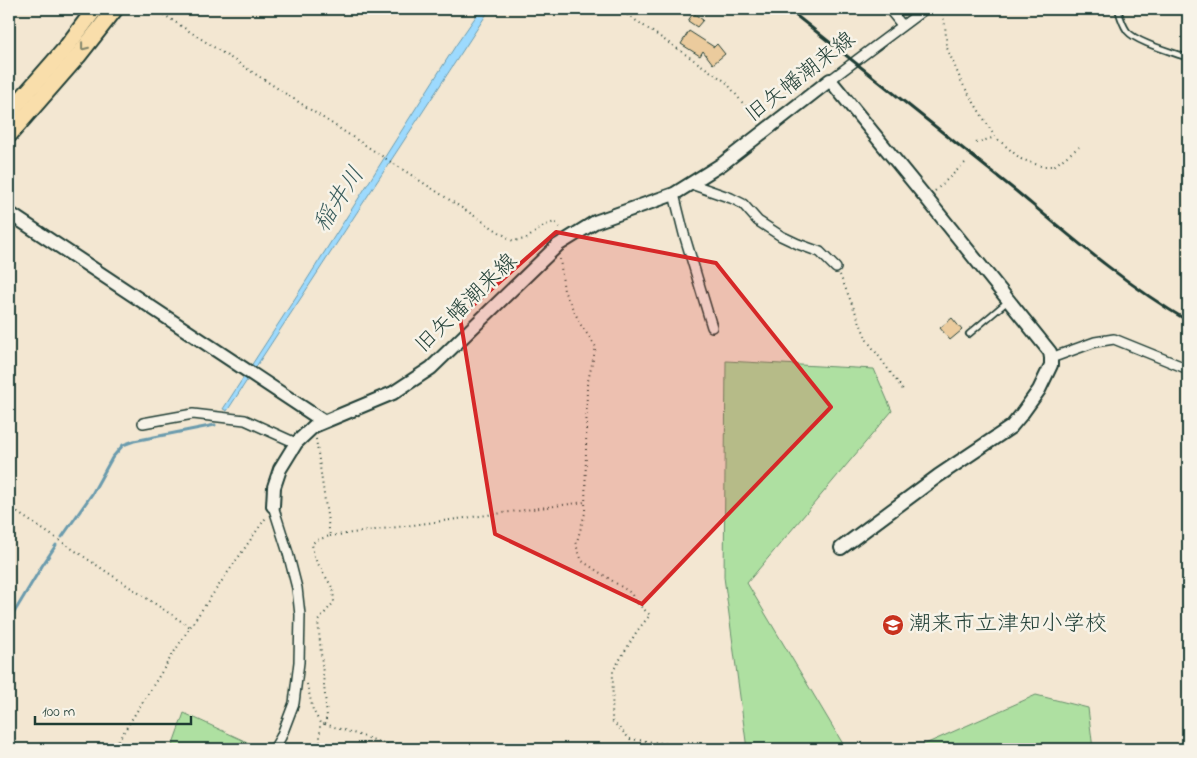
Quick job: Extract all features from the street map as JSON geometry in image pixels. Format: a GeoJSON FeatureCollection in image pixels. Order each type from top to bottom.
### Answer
{"type":"FeatureCollection","features":[{"type":"Feature","properties":{"kind":"main road"},"geometry":{"type":"LineString","coordinates":[[9,113],[65,48],[95,9]]}},
{"type":"Feature","properties":{"kind":"main road"},"geometry":{"type":"LineString","coordinates":[[9,135],[78,56],[114,9]]}},
{"type":"Feature","properties":{"kind":"street"},"geometry":{"type":"LineString","coordinates":[[890,9],[902,26]]}},
{"type":"Feature","properties":{"kind":"street","name":"旧矢幡潮来線"},"geometry":{"type":"LineString","coordinates":[[274,749],[281,737],[294,703],[299,662],[300,615],[297,588],[273,506],[274,487],[280,469],[296,443],[318,423],[393,393],[430,368],[563,242],[596,222],[674,194],[691,184],[722,164],[925,9]]}},
{"type":"Feature","properties":{"kind":"street"},"geometry":{"type":"LineString","coordinates":[[830,80],[1009,300],[1050,352],[1051,358],[1051,365],[1040,390],[1011,427],[938,476],[842,548]]}},
{"type":"Feature","properties":{"kind":"street"},"geometry":{"type":"LineString","coordinates":[[691,184],[743,204],[758,221],[781,236],[820,252],[836,268]]}},
{"type":"Feature","properties":{"kind":"street"},"geometry":{"type":"LineString","coordinates":[[674,194],[712,326]]}},
{"type":"Feature","properties":{"kind":"street"},"geometry":{"type":"LineString","coordinates":[[9,213],[249,372],[318,423]]}},
{"type":"Feature","properties":{"kind":"street"},"geometry":{"type":"LineString","coordinates":[[1051,358],[1095,342],[1114,339],[1188,369]]}},
{"type":"Feature","properties":{"kind":"street"},"geometry":{"type":"LineString","coordinates":[[143,423],[192,414],[245,420],[296,443]]}},
{"type":"Feature","properties":{"kind":"lane"},"geometry":{"type":"LineString","coordinates":[[1118,9],[1121,20],[1128,32],[1141,41],[1188,58]]}},
{"type":"Feature","properties":{"kind":"lane"},"geometry":{"type":"LineString","coordinates":[[968,334],[1009,300]]}},
{"type":"Feature","properties":{"kind":"path"},"geometry":{"type":"LineString","coordinates":[[156,9],[513,241],[526,240],[545,224],[555,222],[563,242],[564,290],[581,325],[596,347],[587,385],[585,513],[576,544],[582,562],[631,593],[650,615],[637,631],[613,671],[612,721],[630,739],[711,749]]}},
{"type":"Feature","properties":{"kind":"path"},"geometry":{"type":"LineString","coordinates":[[619,9],[726,82],[764,131]]}},
{"type":"Feature","properties":{"kind":"path"},"geometry":{"type":"LineString","coordinates":[[941,9],[945,25],[947,48],[962,83],[995,137],[1021,159],[1041,166],[1054,166],[1079,147]]}},
{"type":"Feature","properties":{"kind":"path"},"geometry":{"type":"LineString","coordinates":[[976,144],[995,137]]}},
{"type":"Feature","properties":{"kind":"path"},"geometry":{"type":"LineString","coordinates":[[927,199],[964,163]]}},
{"type":"Feature","properties":{"kind":"path"},"geometry":{"type":"LineString","coordinates":[[836,268],[867,340],[904,391]]}},
{"type":"Feature","properties":{"kind":"path"},"geometry":{"type":"LineString","coordinates":[[318,423],[330,536]]}},
{"type":"Feature","properties":{"kind":"path"},"geometry":{"type":"LineString","coordinates":[[324,724],[327,717],[318,621],[334,602],[333,589],[314,557],[312,544],[316,540],[330,536],[585,502]]}},
{"type":"Feature","properties":{"kind":"path"},"geometry":{"type":"LineString","coordinates":[[113,749],[190,627],[273,506]]}},
{"type":"Feature","properties":{"kind":"path"},"geometry":{"type":"LineString","coordinates":[[9,508],[190,627]]}},
{"type":"Feature","properties":{"kind":"path"},"geometry":{"type":"LineString","coordinates":[[299,662],[310,693],[313,710],[320,723],[320,749]]}},
{"type":"Feature","properties":{"kind":"path"},"geometry":{"type":"LineString","coordinates":[[320,723],[402,749]]}},
{"type":"Feature","properties":{"kind":"highlighted area"},"geometry":{"type":"Polygon","coordinates":[[[556,232],[716,263],[831,407],[642,604],[495,534],[460,317],[556,232]]]}},
{"type":"Feature","properties":{"kind":"green space"},"geometry":{"type":"Polygon","coordinates":[[[726,361],[874,369],[892,411],[747,583],[846,749],[747,749],[724,577],[726,361]]]}},
{"type":"Feature","properties":{"kind":"green space"},"geometry":{"type":"Polygon","coordinates":[[[1036,695],[1088,708],[1093,749],[914,749],[1036,695]]]}},
{"type":"Feature","properties":{"kind":"green space"},"geometry":{"type":"Polygon","coordinates":[[[184,713],[262,749],[171,749],[184,713]]]}},
{"type":"Feature","properties":{"kind":"water"},"geometry":{"type":"Polygon","coordinates":[[[481,9],[490,9],[227,411],[223,409],[456,45],[481,9]]]}},
{"type":"Feature","properties":{"kind":"building"},"geometry":{"type":"Polygon","coordinates":[[[693,13],[703,20],[697,27],[688,21],[693,13]]]}},
{"type":"Feature","properties":{"kind":"building"},"geometry":{"type":"Polygon","coordinates":[[[689,31],[714,47],[717,44],[725,54],[713,64],[703,51],[700,56],[681,44],[689,31]]]}},
{"type":"Feature","properties":{"kind":"building"},"geometry":{"type":"Polygon","coordinates":[[[952,318],[962,330],[950,340],[940,328],[952,318]]]}},
{"type":"Feature","properties":{"kind":"waterway","name":"稲井川"},"geometry":{"type":"LineString","coordinates":[[62,537],[92,494],[112,458],[123,445],[134,441],[215,425]]}},
{"type":"Feature","properties":{"kind":"waterway","name":"稲井川"},"geometry":{"type":"LineString","coordinates":[[9,621],[56,545]]}},
{"type":"Feature","properties":{"kind":"railway"},"geometry":{"type":"LineString","coordinates":[[788,9],[1016,191],[1099,260],[1143,292],[1188,321]]}},
{"type":"Feature","properties":{"kind":"place","name":"潮来市立津知小学校"},"geometry":{"type":"Point","coordinates":[893,625]}}]}
